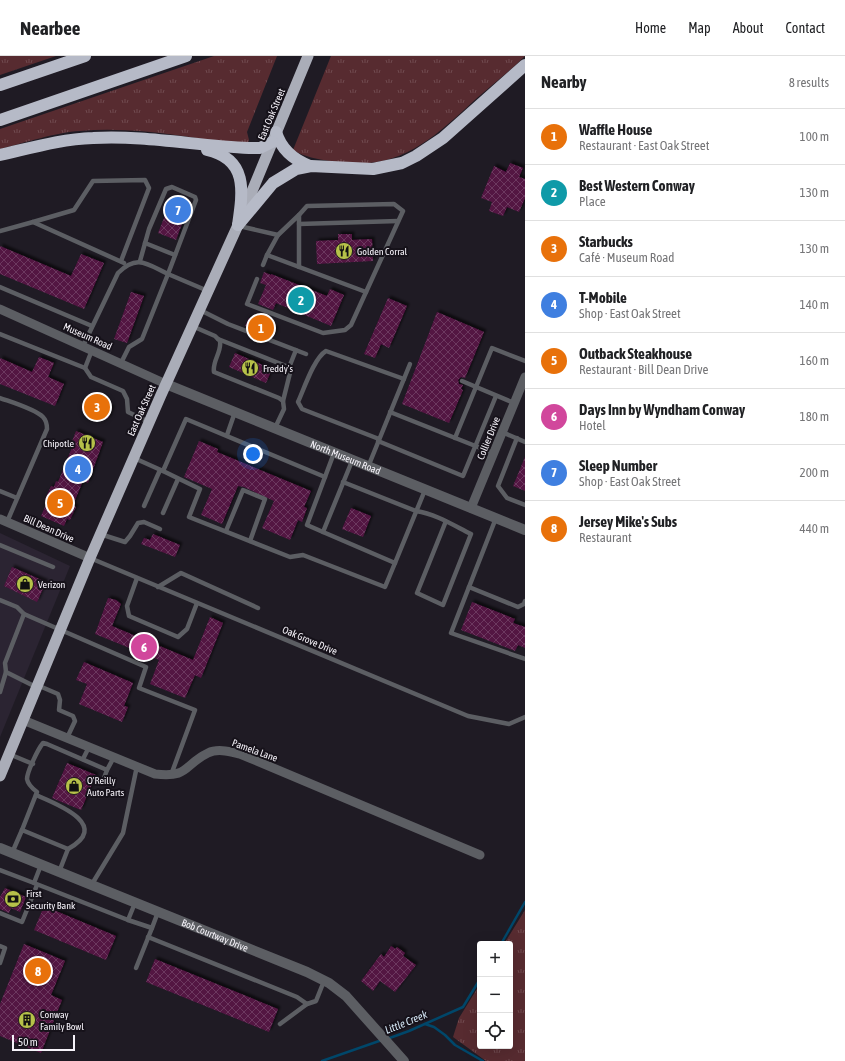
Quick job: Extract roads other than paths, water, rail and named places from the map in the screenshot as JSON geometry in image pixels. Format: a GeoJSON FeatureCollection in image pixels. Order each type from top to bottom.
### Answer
{"type":"FeatureCollection","features":[{"type":"Feature","properties":{"kind":"highway"},"geometry":{"type":"LineString","coordinates":[[0,85],[85,56]]}},
{"type":"Feature","properties":{"kind":"highway"},"geometry":{"type":"LineString","coordinates":[[0,120],[186,56]]}},
{"type":"Feature","properties":{"kind":"highway","name":"East Oak Street"},"geometry":{"type":"LineString","coordinates":[[0,776],[100,534],[238,226],[308,56]]}},
{"type":"Feature","properties":{"kind":"highway"},"geometry":{"type":"LineString","coordinates":[[238,226],[273,183],[296,169],[311,166],[354,170],[373,169],[409,160],[430,148],[525,65]]}},
{"type":"Feature","properties":{"kind":"highway"},"geometry":{"type":"LineString","coordinates":[[0,155],[56,142],[94,138],[260,148],[274,137],[290,154],[311,166]]}},
{"type":"Feature","properties":{"kind":"highway"},"geometry":{"type":"LineString","coordinates":[[168,142],[215,152],[229,159],[234,164],[239,174],[242,193],[238,226]]}},
{"type":"Feature","properties":{"kind":"street","name":"Museum Road"},"geometry":{"type":"LineString","coordinates":[[0,309],[166,384]]}},
{"type":"Feature","properties":{"kind":"street","name":"Collier Drive"},"geometry":{"type":"LineString","coordinates":[[471,508],[525,377]]}},
{"type":"Feature","properties":{"kind":"street","name":"North Museum Road"},"geometry":{"type":"LineString","coordinates":[[166,384],[352,461],[525,530]]}},
{"type":"Feature","properties":{"kind":"street","name":"Bill Dean Drive"},"geometry":{"type":"LineString","coordinates":[[4,520],[90,558]]}},
{"type":"Feature","properties":{"kind":"street"},"geometry":{"type":"LineString","coordinates":[[23,720],[155,774],[171,776]]}},
{"type":"Feature","properties":{"kind":"street","name":"Pamela Lane"},"geometry":{"type":"LineString","coordinates":[[171,776],[182,773],[210,752],[224,751],[240,754],[480,855]]}},
{"type":"Feature","properties":{"kind":"street","name":"Bob Courtway Drive"},"geometry":{"type":"LineString","coordinates":[[4,851],[92,885],[324,981],[346,996],[403,1059]]}},
{"type":"Feature","properties":{"kind":"lane"},"geometry":{"type":"LineString","coordinates":[[0,231],[74,210],[93,181],[145,180],[149,188],[121,261]]}},
{"type":"Feature","properties":{"kind":"lane"},"geometry":{"type":"LineString","coordinates":[[121,363],[129,347],[142,339],[196,200],[195,197],[172,187],[166,189],[145,243],[140,261]]}},
{"type":"Feature","properties":{"kind":"lane"},"geometry":{"type":"LineString","coordinates":[[257,279],[247,304],[323,333],[345,330],[351,325],[402,211],[394,204],[307,206],[278,235],[263,265]]}},
{"type":"Feature","properties":{"kind":"lane"},"geometry":{"type":"LineString","coordinates":[[299,215],[300,267]]}},
{"type":"Feature","properties":{"kind":"lane"},"geometry":{"type":"LineString","coordinates":[[299,224],[398,221]]}},
{"type":"Feature","properties":{"kind":"lane"},"geometry":{"type":"LineString","coordinates":[[33,222],[127,264]]}},
{"type":"Feature","properties":{"kind":"lane"},"geometry":{"type":"LineString","coordinates":[[238,226],[278,235]]}},
{"type":"Feature","properties":{"kind":"lane"},"geometry":{"type":"LineString","coordinates":[[145,243],[175,255]]}},
{"type":"Feature","properties":{"kind":"lane"},"geometry":{"type":"LineString","coordinates":[[268,254],[366,292]]}},
{"type":"Feature","properties":{"kind":"lane"},"geometry":{"type":"LineString","coordinates":[[83,346],[118,273],[127,264],[140,261],[208,291]]}},
{"type":"Feature","properties":{"kind":"lane"},"geometry":{"type":"LineString","coordinates":[[0,287],[92,326]]}},
{"type":"Feature","properties":{"kind":"lane"},"geometry":{"type":"LineString","coordinates":[[200,310],[228,324],[306,354]]}},
{"type":"Feature","properties":{"kind":"lane"},"geometry":{"type":"LineString","coordinates":[[192,326],[218,339],[286,366],[290,373],[281,400],[284,409],[275,428]]}},
{"type":"Feature","properties":{"kind":"lane"},"geometry":{"type":"LineString","coordinates":[[0,334],[85,368],[92,377],[122,391],[127,399],[128,412],[149,422]]}},
{"type":"Feature","properties":{"kind":"lane"},"geometry":{"type":"LineString","coordinates":[[218,339],[221,345],[214,372],[281,400]]}},
{"type":"Feature","properties":{"kind":"lane"},"geometry":{"type":"LineString","coordinates":[[455,438],[492,348],[525,361]]}},
{"type":"Feature","properties":{"kind":"lane"},"geometry":{"type":"LineString","coordinates":[[85,368],[92,350]]}},
{"type":"Feature","properties":{"kind":"lane"},"geometry":{"type":"LineString","coordinates":[[288,370],[296,350]]}},
{"type":"Feature","properties":{"kind":"lane"},"geometry":{"type":"LineString","coordinates":[[404,379],[326,351],[321,354],[307,380],[298,402],[302,409],[463,476],[496,396]]}},
{"type":"Feature","properties":{"kind":"lane"},"geometry":{"type":"LineString","coordinates":[[368,467],[410,364]]}},
{"type":"Feature","properties":{"kind":"lane"},"geometry":{"type":"LineString","coordinates":[[462,382],[514,403]]}},
{"type":"Feature","properties":{"kind":"lane"},"geometry":{"type":"LineString","coordinates":[[0,398],[35,412],[44,417],[47,423],[47,429],[17,498],[4,520]]}},
{"type":"Feature","properties":{"kind":"lane"},"geometry":{"type":"LineString","coordinates":[[227,435],[235,412]]}},
{"type":"Feature","properties":{"kind":"lane"},"geometry":{"type":"LineString","coordinates":[[390,412],[493,453]]}},
{"type":"Feature","properties":{"kind":"lane"},"geometry":{"type":"LineString","coordinates":[[144,506],[186,419],[325,477]]}},
{"type":"Feature","properties":{"kind":"lane"},"geometry":{"type":"LineString","coordinates":[[502,432],[525,442]]}},
{"type":"Feature","properties":{"kind":"lane"},"geometry":{"type":"LineString","coordinates":[[517,438],[498,486],[507,498],[525,505]]}},
{"type":"Feature","properties":{"kind":"lane"},"geometry":{"type":"LineString","coordinates":[[334,453],[307,525],[395,563]]}},
{"type":"Feature","properties":{"kind":"lane"},"geometry":{"type":"LineString","coordinates":[[133,458],[200,489],[189,517],[290,557],[303,555],[385,588],[425,490]]}},
{"type":"Feature","properties":{"kind":"lane"},"geometry":{"type":"LineString","coordinates":[[323,532],[352,461]]}},
{"type":"Feature","properties":{"kind":"lane"},"geometry":{"type":"LineString","coordinates":[[164,513],[178,479]]}},
{"type":"Feature","properties":{"kind":"lane"},"geometry":{"type":"LineString","coordinates":[[343,482],[416,511],[429,513],[446,521],[471,534],[443,605],[417,593],[446,521]]}},
{"type":"Feature","properties":{"kind":"lane"},"geometry":{"type":"LineString","coordinates":[[226,531],[242,490],[265,499],[250,541]]}},
{"type":"Feature","properties":{"kind":"lane"},"geometry":{"type":"LineString","coordinates":[[0,491],[17,498]]}},
{"type":"Feature","properties":{"kind":"lane"},"geometry":{"type":"LineString","coordinates":[[496,518],[451,633],[525,659]]}},
{"type":"Feature","properties":{"kind":"lane"},"geometry":{"type":"LineString","coordinates":[[100,534],[125,542],[138,522],[144,522],[160,529]]}},
{"type":"Feature","properties":{"kind":"lane"},"geometry":{"type":"LineString","coordinates":[[0,545],[53,567]]}},
{"type":"Feature","properties":{"kind":"lane","name":"Oak Grove Drive"},"geometry":{"type":"LineString","coordinates":[[90,558],[468,716],[510,724],[525,717]]}},
{"type":"Feature","properties":{"kind":"lane"},"geometry":{"type":"LineString","coordinates":[[158,587],[181,573],[258,608]]}},
{"type":"Feature","properties":{"kind":"lane"},"geometry":{"type":"LineString","coordinates":[[137,578],[127,606],[129,616],[178,636],[187,629],[197,603]]}},
{"type":"Feature","properties":{"kind":"lane"},"geometry":{"type":"LineString","coordinates":[[469,587],[518,607],[524,604],[525,601]]}},
{"type":"Feature","properties":{"kind":"lane"},"geometry":{"type":"LineString","coordinates":[[0,600],[17,607],[24,614],[60,631],[146,667],[139,688],[195,710],[171,776]]}},
{"type":"Feature","properties":{"kind":"lane"},"geometry":{"type":"LineString","coordinates":[[0,689],[6,672],[5,663],[24,614]]}},
{"type":"Feature","properties":{"kind":"lane"},"geometry":{"type":"LineString","coordinates":[[6,672],[58,694],[60,700],[59,710],[73,716],[75,720],[68,738]]}},
{"type":"Feature","properties":{"kind":"lane"},"geometry":{"type":"LineString","coordinates":[[4,851],[22,830],[36,795],[37,792],[30,785],[27,779],[39,749],[43,743],[107,770]]}},
{"type":"Feature","properties":{"kind":"lane"},"geometry":{"type":"LineString","coordinates":[[83,759],[89,747]]}},
{"type":"Feature","properties":{"kind":"lane"},"geometry":{"type":"LineString","coordinates":[[9,754],[33,764]]}},
{"type":"Feature","properties":{"kind":"lane"},"geometry":{"type":"LineString","coordinates":[[104,778],[114,757]]}},
{"type":"Feature","properties":{"kind":"lane"},"geometry":{"type":"LineString","coordinates":[[92,885],[123,833],[137,766]]}},
{"type":"Feature","properties":{"kind":"lane"},"geometry":{"type":"LineString","coordinates":[[36,795],[68,809],[84,825],[85,834],[80,842],[68,849],[59,872]]}},
{"type":"Feature","properties":{"kind":"lane"},"geometry":{"type":"LineString","coordinates":[[22,830],[68,849]]}},
{"type":"Feature","properties":{"kind":"lane"},"geometry":{"type":"LineString","coordinates":[[0,913],[22,922],[36,884],[41,865]]}},
{"type":"Feature","properties":{"kind":"lane"},"geometry":{"type":"LineString","coordinates":[[0,870],[152,928]]}},
{"type":"Feature","properties":{"kind":"lane"},"geometry":{"type":"LineString","coordinates":[[128,920],[135,903]]}},
{"type":"Feature","properties":{"kind":"lane"},"geometry":{"type":"LineString","coordinates":[[136,968],[158,912]]}},
{"type":"Feature","properties":{"kind":"lane"},"geometry":{"type":"LineString","coordinates":[[148,937],[297,997],[307,1004]]}},
{"type":"Feature","properties":{"kind":"lane"},"geometry":{"type":"LineString","coordinates":[[0,946],[6,948],[0,963]]}},
{"type":"Feature","properties":{"kind":"lane"},"geometry":{"type":"LineString","coordinates":[[280,1024],[307,1004],[316,1001],[324,981]]}},
{"type":"Feature","properties":{"kind":"waterway","name":"Little Creek"},"geometry":{"type":"LineString","coordinates":[[503,941],[525,902]]}},
{"type":"Feature","properties":{"kind":"waterway","name":"Little Creek"},"geometry":{"type":"LineString","coordinates":[[387,1039],[463,1007],[477,984]]}},
{"type":"Feature","properties":{"kind":"waterway"},"geometry":{"type":"LineString","coordinates":[[425,1024],[434,1027],[455,1045],[483,1061]]}},
{"type":"Feature","properties":{"kind":"waterway","name":"Little Creek"},"geometry":{"type":"LineString","coordinates":[[322,1061],[382,1040]]}},
{"type":"Feature","properties":{"kind":"place","name":"Sleep Number"},"geometry":{"type":"Point","coordinates":[178,210]}},
{"type":"Feature","properties":{"kind":"place","name":"Golden Corral"},"geometry":{"type":"Point","coordinates":[344,251]}},
{"type":"Feature","properties":{"kind":"place","name":"Best Western Conway"},"geometry":{"type":"Point","coordinates":[301,300]}},
{"type":"Feature","properties":{"kind":"place","name":"Waffle House"},"geometry":{"type":"Point","coordinates":[261,328]}},
{"type":"Feature","properties":{"kind":"place","name":"Freddy's"},"geometry":{"type":"Point","coordinates":[250,368]}},
{"type":"Feature","properties":{"kind":"place","name":"Starbucks"},"geometry":{"type":"Point","coordinates":[97,407]}},
{"type":"Feature","properties":{"kind":"place","name":"Chipotle"},"geometry":{"type":"Point","coordinates":[87,443]}},
{"type":"Feature","properties":{"kind":"place","name":"T-Mobile"},"geometry":{"type":"Point","coordinates":[78,469]}},
{"type":"Feature","properties":{"kind":"place","name":"Outback Steakhouse"},"geometry":{"type":"Point","coordinates":[60,503]}},
{"type":"Feature","properties":{"kind":"place","name":"Verizon"},"geometry":{"type":"Point","coordinates":[25,584]}},
{"type":"Feature","properties":{"kind":"place","name":"Days Inn by Wyndham Conway"},"geometry":{"type":"Point","coordinates":[144,647]}},
{"type":"Feature","properties":{"kind":"place","name":"O'Reilly Auto Parts"},"geometry":{"type":"Point","coordinates":[74,786]}},
{"type":"Feature","properties":{"kind":"place","name":"First Security Bank"},"geometry":{"type":"Point","coordinates":[13,899]}},
{"type":"Feature","properties":{"kind":"place","name":"Jersey Mike's Subs"},"geometry":{"type":"Point","coordinates":[38,971]}},
{"type":"Feature","properties":{"kind":"place","name":"Conway Family Bowl"},"geometry":{"type":"Point","coordinates":[27,1020]}}]}
